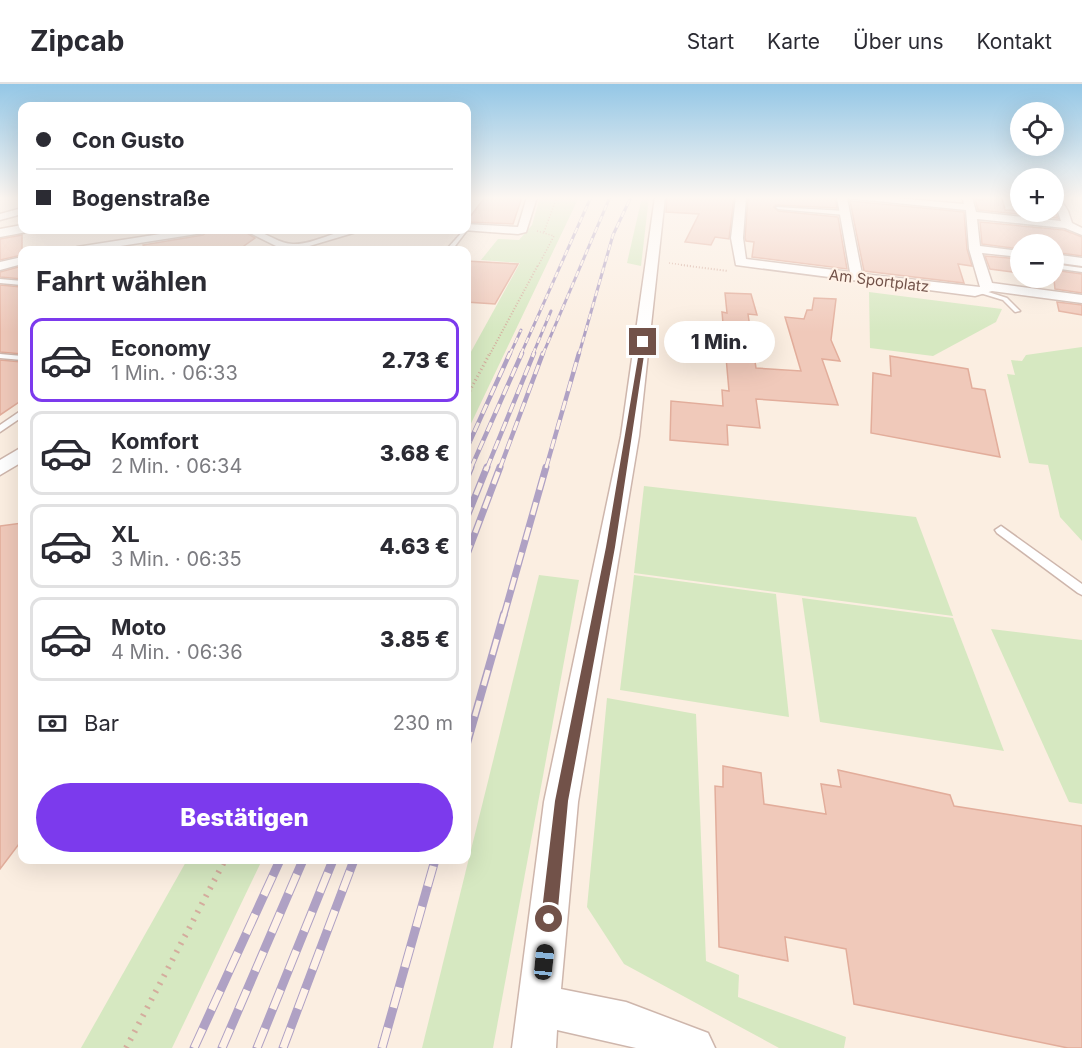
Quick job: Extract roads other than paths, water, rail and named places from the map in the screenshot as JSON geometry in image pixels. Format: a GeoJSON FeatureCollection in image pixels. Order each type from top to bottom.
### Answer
{"type":"FeatureCollection","features":[{"type":"Feature","properties":{"kind":"street"},"geometry":{"type":"LineString","coordinates":[[102,246],[127,242]]}},
{"type":"Feature","properties":{"kind":"street"},"geometry":{"type":"LineString","coordinates":[[534,1048],[561,801],[630,436],[656,242]]}},
{"type":"Feature","properties":{"kind":"street","name":"Am Sportplatz"},"geometry":{"type":"LineString","coordinates":[[737,242],[737,267],[857,278],[963,292],[985,289],[1082,299]]}},
{"type":"Feature","properties":{"kind":"street"},"geometry":{"type":"LineString","coordinates":[[850,242],[857,278]]}},
{"type":"Feature","properties":{"kind":"street"},"geometry":{"type":"LineString","coordinates":[[974,242],[985,289]]}},
{"type":"Feature","properties":{"kind":"street"},"geometry":{"type":"LineString","coordinates":[[975,249],[1010,253]]}},
{"type":"Feature","properties":{"kind":"street"},"geometry":{"type":"LineString","coordinates":[[1064,260],[1082,262]]}},
{"type":"Feature","properties":{"kind":"street"},"geometry":{"type":"LineString","coordinates":[[0,266],[18,262]]}},
{"type":"Feature","properties":{"kind":"street"},"geometry":{"type":"LineString","coordinates":[[0,469],[18,456]]}},
{"type":"Feature","properties":{"kind":"street"},"geometry":{"type":"LineString","coordinates":[[540,1006],[626,1023],[693,1048]]}},
{"type":"Feature","properties":{"kind":"lane"},"geometry":{"type":"LineString","coordinates":[[1064,268],[1082,270]]}},
{"type":"Feature","properties":{"kind":"lane"},"geometry":{"type":"LineString","coordinates":[[0,281],[18,283]]}},
{"type":"Feature","properties":{"kind":"lane"},"geometry":{"type":"LineString","coordinates":[[985,289],[1005,299],[1017,311]]}},
{"type":"Feature","properties":{"kind":"lane"},"geometry":{"type":"LineString","coordinates":[[0,356],[18,358]]}},
{"type":"Feature","properties":{"kind":"lane"},"geometry":{"type":"LineString","coordinates":[[0,429],[18,416]]}},
{"type":"Feature","properties":{"kind":"lane"},"geometry":{"type":"LineString","coordinates":[[1001,530],[1082,590]]}},
{"type":"Feature","properties":{"kind":"railway"},"geometry":{"type":"LineString","coordinates":[[521,354],[571,242]]}},
{"type":"Feature","properties":{"kind":"railway"},"geometry":{"type":"LineString","coordinates":[[543,354],[591,242]]}},
{"type":"Feature","properties":{"kind":"railway"},"geometry":{"type":"LineString","coordinates":[[579,354],[611,242]]}},
{"type":"Feature","properties":{"kind":"railway"},"geometry":{"type":"LineString","coordinates":[[533,354],[551,311]]}},
{"type":"Feature","properties":{"kind":"railway"},"geometry":{"type":"LineString","coordinates":[[510,354],[521,330]]}},
{"type":"Feature","properties":{"kind":"railway"},"geometry":{"type":"LineString","coordinates":[[471,439],[510,353]]}},
{"type":"Feature","properties":{"kind":"railway"},"geometry":{"type":"LineString","coordinates":[[471,468],[522,353]]}},
{"type":"Feature","properties":{"kind":"railway"},"geometry":{"type":"LineString","coordinates":[[487,468],[534,353]]}},
{"type":"Feature","properties":{"kind":"railway"},"geometry":{"type":"LineString","coordinates":[[500,468],[543,353]]}},
{"type":"Feature","properties":{"kind":"railway"},"geometry":{"type":"LineString","coordinates":[[546,468],[579,353]]}},
{"type":"Feature","properties":{"kind":"railway"},"geometry":{"type":"LineString","coordinates":[[471,507],[487,467]]}},
{"type":"Feature","properties":{"kind":"railway"},"geometry":{"type":"LineString","coordinates":[[471,544],[500,467]]}},
{"type":"Feature","properties":{"kind":"railway"},"geometry":{"type":"LineString","coordinates":[[504,615],[546,467]]}},
{"type":"Feature","properties":{"kind":"railway"},"geometry":{"type":"LineString","coordinates":[[471,730],[504,614]]}},
{"type":"Feature","properties":{"kind":"railway"},"geometry":{"type":"LineString","coordinates":[[194,1048],[278,864]]}},
{"type":"Feature","properties":{"kind":"railway"},"geometry":{"type":"LineString","coordinates":[[222,1048],[301,864]]}},
{"type":"Feature","properties":{"kind":"railway"},"geometry":{"type":"LineString","coordinates":[[257,1048],[331,864]]}},
{"type":"Feature","properties":{"kind":"railway"},"geometry":{"type":"LineString","coordinates":[[283,1048],[352,864]]}},
{"type":"Feature","properties":{"kind":"railway"},"geometry":{"type":"LineString","coordinates":[[382,1048],[434,864]]}}]}
